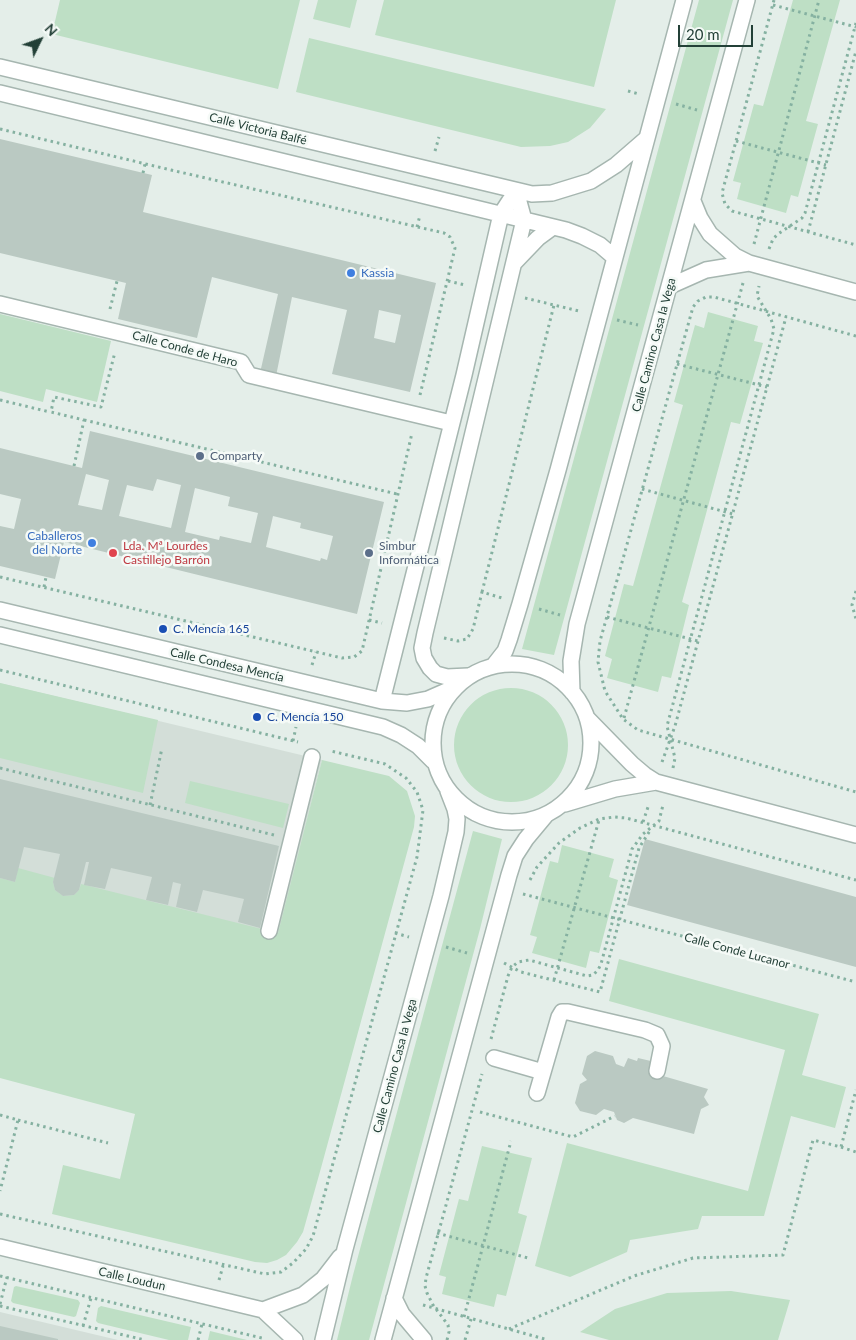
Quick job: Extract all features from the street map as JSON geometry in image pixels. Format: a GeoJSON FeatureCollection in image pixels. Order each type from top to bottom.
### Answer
{"type":"FeatureCollection","features":[{"type":"Feature","properties":{"kind":"street"},"geometry":{"type":"LineString","coordinates":[[494,665],[504,651],[516,618],[558,470],[684,0]]}},
{"type":"Feature","properties":{"kind":"street","name":"Calle Camino Casa la Vega"},"geometry":{"type":"LineString","coordinates":[[572,692],[571,661],[577,624],[747,0]]}},
{"type":"Feature","properties":{"kind":"street","name":"Calle Victoria Balfé"},"geometry":{"type":"LineString","coordinates":[[0,67],[532,194],[552,193],[592,181],[616,165],[646,139]]}},
{"type":"Feature","properties":{"kind":"street","name":"Calle Victoria Balfé"},"geometry":{"type":"LineString","coordinates":[[0,93],[553,227],[582,236],[600,245],[614,257]]}},
{"type":"Feature","properties":{"kind":"street"},"geometry":{"type":"LineString","coordinates":[[382,701],[502,214],[516,191]]}},
{"type":"Feature","properties":{"kind":"street"},"geometry":{"type":"LineString","coordinates":[[468,676],[454,688],[444,702],[437,715],[433,736],[433,761],[448,791],[459,804],[473,813],[496,822],[524,822],[546,815],[563,804],[580,785],[587,769],[591,752],[591,735],[588,719],[581,704],[572,692],[562,681],[549,673],[511,664],[494,665],[468,676],[447,678],[436,674],[430,668],[424,658],[422,648],[524,220],[516,191]]}},
{"type":"Feature","properties":{"kind":"street"},"geometry":{"type":"LineString","coordinates":[[693,201],[700,218],[710,234],[725,249],[757,265],[856,292]]}},
{"type":"Feature","properties":{"kind":"street"},"geometry":{"type":"LineString","coordinates":[[514,264],[538,238],[553,227]]}},
{"type":"Feature","properties":{"kind":"street"},"geometry":{"type":"LineString","coordinates":[[670,286],[706,270],[757,265]]}},
{"type":"Feature","properties":{"kind":"street","name":"Calle Conde de Haro"},"geometry":{"type":"LineString","coordinates":[[0,304],[241,362],[249,376],[451,423]]}},
{"type":"Feature","properties":{"kind":"street","name":"Calle Condesa Mencía"},"geometry":{"type":"LineString","coordinates":[[0,610],[382,701],[408,703],[428,699],[454,688]]}},
{"type":"Feature","properties":{"kind":"street","name":"Calle Condesa Mencía"},"geometry":{"type":"LineString","coordinates":[[0,635],[383,727],[418,746],[433,761]]}},
{"type":"Feature","properties":{"kind":"street"},"geometry":{"type":"LineString","coordinates":[[588,719],[632,764],[645,775],[662,783],[856,835]]}},
{"type":"Feature","properties":{"kind":"street"},"geometry":{"type":"LineString","coordinates":[[269,931],[292,839],[318,753]]}},
{"type":"Feature","properties":{"kind":"street"},"geometry":{"type":"LineString","coordinates":[[563,804],[616,788],[662,783]]}},
{"type":"Feature","properties":{"kind":"street","name":"Calle Camino Casa la Vega"},"geometry":{"type":"LineString","coordinates":[[323,1340],[345,1249],[391,1085],[456,832],[456,814],[448,791]]}},
{"type":"Feature","properties":{"kind":"street"},"geometry":{"type":"LineString","coordinates":[[383,1340],[508,875],[515,856],[546,815]]}},
{"type":"Feature","properties":{"kind":"street"},"geometry":{"type":"LineString","coordinates":[[537,1093],[559,1016],[562,1012],[645,1030],[657,1035],[662,1046],[657,1071]]}},
{"type":"Feature","properties":{"kind":"street"},"geometry":{"type":"LineString","coordinates":[[489,1056],[543,1072]]}},
{"type":"Feature","properties":{"kind":"street","name":"Calle Loudun"},"geometry":{"type":"LineString","coordinates":[[0,1247],[263,1310],[295,1340]]}},
{"type":"Feature","properties":{"kind":"street"},"geometry":{"type":"LineString","coordinates":[[263,1310],[291,1300],[308,1291],[324,1279],[345,1249]]}},
{"type":"Feature","properties":{"kind":"street"},"geometry":{"type":"LineString","coordinates":[[394,1298],[402,1314],[424,1340]]}},
{"type":"Feature","properties":{"kind":"path"},"geometry":{"type":"LineString","coordinates":[[774,0],[722,193],[725,204],[732,211],[856,245]]}},
{"type":"Feature","properties":{"kind":"path"},"geometry":{"type":"LineString","coordinates":[[643,822],[674,758],[667,726],[774,329],[772,319],[757,296],[760,219],[819,0]]}},
{"type":"Feature","properties":{"kind":"path"},"geometry":{"type":"LineString","coordinates":[[623,719],[737,303],[773,238],[802,218],[805,213],[856,26],[773,5]]}},
{"type":"Feature","properties":{"kind":"path"},"geometry":{"type":"LineString","coordinates":[[808,232],[856,51]]}},
{"type":"Feature","properties":{"kind":"path"},"geometry":{"type":"LineString","coordinates":[[628,91],[740,123]]}},
{"type":"Feature","properties":{"kind":"path"},"geometry":{"type":"LineString","coordinates":[[0,129],[444,232],[450,237],[455,248],[362,651],[354,657],[342,658],[0,577]]}},
{"type":"Feature","properties":{"kind":"path"},"geometry":{"type":"LineString","coordinates":[[736,141],[826,165]]}},
{"type":"Feature","properties":{"kind":"path"},"geometry":{"type":"LineString","coordinates":[[143,173],[145,164]]}},
{"type":"Feature","properties":{"kind":"path"},"geometry":{"type":"LineString","coordinates":[[105,329],[117,281]]}},
{"type":"Feature","properties":{"kind":"path"},"geometry":{"type":"LineString","coordinates":[[856,336],[714,297],[706,297],[698,301],[693,307],[600,641],[598,662],[605,691],[623,719],[638,730],[856,792]]}},
{"type":"Feature","properties":{"kind":"path"},"geometry":{"type":"LineString","coordinates":[[482,592],[554,305]]}},
{"type":"Feature","properties":{"kind":"path"},"geometry":{"type":"LineString","coordinates":[[447,1340],[448,1325],[433,1305],[425,1286],[426,1278],[489,1056],[508,976],[512,967],[518,962],[529,960],[587,976],[592,975],[601,964],[632,849],[636,842],[659,821],[662,783],[669,740],[675,726],[786,317]]}},
{"type":"Feature","properties":{"kind":"path"},"geometry":{"type":"LineString","coordinates":[[51,412],[54,397],[101,407],[120,332]]}},
{"type":"Feature","properties":{"kind":"path"},"geometry":{"type":"LineString","coordinates":[[677,364],[767,387]]}},
{"type":"Feature","properties":{"kind":"path"},"geometry":{"type":"LineString","coordinates":[[0,400],[397,494]]}},
{"type":"Feature","properties":{"kind":"path"},"geometry":{"type":"LineString","coordinates":[[74,466],[84,420]]}},
{"type":"Feature","properties":{"kind":"path"},"geometry":{"type":"LineString","coordinates":[[642,489],[733,514]]}},
{"type":"Feature","properties":{"kind":"path"},"geometry":{"type":"LineString","coordinates":[[44,587],[46,577]]}},
{"type":"Feature","properties":{"kind":"path"},"geometry":{"type":"LineString","coordinates":[[856,591],[852,605],[856,619]]}},
{"type":"Feature","properties":{"kind":"path"},"geometry":{"type":"LineString","coordinates":[[607,617],[698,642]]}},
{"type":"Feature","properties":{"kind":"path"},"geometry":{"type":"LineString","coordinates":[[0,670],[300,743]]}},
{"type":"Feature","properties":{"kind":"path"},"geometry":{"type":"LineString","coordinates":[[150,805],[162,748]]}},
{"type":"Feature","properties":{"kind":"path"},"geometry":{"type":"LineString","coordinates":[[0,1214],[265,1274],[281,1272],[293,1263],[306,1249],[313,1236],[417,857],[423,810],[416,792],[406,778],[385,764],[318,753]]}},
{"type":"Feature","properties":{"kind":"path"},"geometry":{"type":"LineString","coordinates":[[0,768],[292,839]]}},
{"type":"Feature","properties":{"kind":"path"},"geometry":{"type":"LineString","coordinates":[[521,902],[523,894],[537,867],[559,843],[580,828],[599,819],[614,817],[643,822],[856,880]]}},
{"type":"Feature","properties":{"kind":"path"},"geometry":{"type":"LineString","coordinates":[[554,980],[599,819]]}},
{"type":"Feature","properties":{"kind":"path"},"geometry":{"type":"LineString","coordinates":[[503,962],[522,972],[600,992],[618,919],[639,848],[654,825]]}},
{"type":"Feature","properties":{"kind":"path","name":"Calle Conde Lucanor"},"geometry":{"type":"LineString","coordinates":[[523,894],[856,982]]}},
{"type":"Feature","properties":{"kind":"path"},"geometry":{"type":"LineString","coordinates":[[395,933],[486,958]]}},
{"type":"Feature","properties":{"kind":"path"},"geometry":{"type":"LineString","coordinates":[[501,972],[506,954]]}},
{"type":"Feature","properties":{"kind":"path"},"geometry":{"type":"LineString","coordinates":[[841,1147],[856,1090]]}},
{"type":"Feature","properties":{"kind":"path"},"geometry":{"type":"LineString","coordinates":[[480,1112],[573,1137],[615,1116]]}},
{"type":"Feature","properties":{"kind":"path"},"geometry":{"type":"LineString","coordinates":[[0,1115],[108,1143]]}},
{"type":"Feature","properties":{"kind":"path"},"geometry":{"type":"LineString","coordinates":[[0,1191],[18,1120]]}},
{"type":"Feature","properties":{"kind":"path"},"geometry":{"type":"LineString","coordinates":[[509,1329],[634,1276],[693,1258],[783,1255],[813,1140],[856,1152]]}},
{"type":"Feature","properties":{"kind":"path"},"geometry":{"type":"LineString","coordinates":[[464,1317],[511,1141]]}},
{"type":"Feature","properties":{"kind":"path"},"geometry":{"type":"LineString","coordinates":[[429,1231],[528,1258]]}},
{"type":"Feature","properties":{"kind":"path"},"geometry":{"type":"LineString","coordinates":[[0,1276],[269,1340]]}},
{"type":"Feature","properties":{"kind":"path"},"geometry":{"type":"LineString","coordinates":[[7,1277],[0,1305],[145,1340]]}},
{"type":"Feature","properties":{"kind":"path"},"geometry":{"type":"LineString","coordinates":[[83,1326],[91,1298]]}},
{"type":"Feature","properties":{"kind":"path"},"geometry":{"type":"LineString","coordinates":[[419,1300],[423,1305],[548,1340]]}},
{"type":"Feature","properties":{"kind":"path"},"geometry":{"type":"LineString","coordinates":[[465,1340],[471,1319]]}},
{"type":"Feature","properties":{"kind":"path"},"geometry":{"type":"LineString","coordinates":[[198,1340],[202,1324]]}},
{"type":"Feature","properties":{"kind":"shaded area"},"geometry":{"type":"Polygon","coordinates":[[[0,683],[322,760],[249,1051],[0,986],[0,683]]]}},
{"type":"Feature","properties":{"kind":"shaded area"},"geometry":{"type":"Polygon","coordinates":[[[0,1312],[118,1340],[0,1340],[0,1312]]]}},
{"type":"Feature","properties":{"kind":"green space"},"geometry":{"type":"Polygon","coordinates":[[[60,0],[300,0],[278,89],[52,34],[60,0]]]}},
{"type":"Feature","properties":{"kind":"green space"},"geometry":{"type":"Polygon","coordinates":[[[318,0],[357,0],[350,28],[313,19],[318,0]]]}},
{"type":"Feature","properties":{"kind":"green space"},"geometry":{"type":"Polygon","coordinates":[[[384,0],[616,0],[594,87],[375,35],[384,0]]]}},
{"type":"Feature","properties":{"kind":"green space"},"geometry":{"type":"Polygon","coordinates":[[[699,0],[733,0],[554,655],[522,649],[699,0]]]}},
{"type":"Feature","properties":{"kind":"green space"},"geometry":{"type":"Polygon","coordinates":[[[793,0],[840,0],[806,121],[818,124],[798,197],[791,195],[786,213],[737,199],[741,183],[733,181],[754,104],[763,106],[793,0]]]}},
{"type":"Feature","properties":{"kind":"green space"},"geometry":{"type":"Polygon","coordinates":[[[309,38],[606,109],[590,128],[568,142],[550,146],[521,147],[296,92],[309,38]]]}},
{"type":"Feature","properties":{"kind":"green space"},"geometry":{"type":"Polygon","coordinates":[[[708,312],[758,326],[754,341],[763,343],[740,424],[731,422],[682,602],[689,605],[671,678],[662,676],[658,692],[607,678],[612,659],[605,656],[624,584],[633,586],[683,405],[674,402],[695,325],[704,328],[708,312]]]}},
{"type":"Feature","properties":{"kind":"green space"},"geometry":{"type":"Polygon","coordinates":[[[0,314],[111,341],[97,402],[46,389],[43,402],[0,391],[0,314]]]}},
{"type":"Feature","properties":{"kind":"green space"},"geometry":{"type":"Polygon","coordinates":[[[0,683],[158,720],[143,793],[0,758],[0,683]]]}},
{"type":"Feature","properties":{"kind":"green space"},"geometry":{"type":"Polygon","coordinates":[[[511,688],[533,693],[551,705],[563,723],[568,745],[563,767],[551,785],[533,797],[511,802],[489,797],[471,785],[459,767],[454,745],[459,723],[471,705],[489,693],[511,688]]]}},
{"type":"Feature","properties":{"kind":"green space"},"geometry":{"type":"Polygon","coordinates":[[[322,760],[389,776],[407,791],[415,816],[414,827],[303,1232],[286,1255],[267,1263],[255,1262],[52,1214],[63,1165],[120,1179],[135,1114],[0,1078],[0,878],[15,882],[18,868],[55,878],[53,882],[55,890],[63,896],[74,895],[79,890],[81,884],[278,933],[322,760]]]}},
{"type":"Feature","properties":{"kind":"green space"},"geometry":{"type":"Polygon","coordinates":[[[190,781],[289,804],[283,828],[185,803],[190,781]]]}},
{"type":"Feature","properties":{"kind":"green space"},"geometry":{"type":"Polygon","coordinates":[[[473,831],[502,839],[480,929],[369,1340],[337,1340],[353,1275],[473,831]]]}},
{"type":"Feature","properties":{"kind":"green space"},"geometry":{"type":"Polygon","coordinates":[[[562,845],[614,859],[609,877],[618,880],[599,953],[590,951],[586,968],[532,953],[537,937],[530,935],[550,861],[558,863],[562,845]]]}},
{"type":"Feature","properties":{"kind":"green space"},"geometry":{"type":"Polygon","coordinates":[[[619,959],[819,1014],[802,1075],[846,1087],[835,1128],[791,1116],[764,1216],[702,1216],[698,1229],[630,1240],[627,1252],[570,1277],[535,1266],[567,1143],[748,1191],[785,1050],[609,1001],[619,959]]]}},
{"type":"Feature","properties":{"kind":"green space"},"geometry":{"type":"Polygon","coordinates":[[[482,1146],[532,1158],[518,1213],[527,1216],[506,1296],[497,1294],[494,1307],[442,1294],[446,1277],[439,1275],[459,1199],[468,1201],[482,1146]]]}},
{"type":"Feature","properties":{"kind":"green space"},"geometry":{"type":"Polygon","coordinates":[[[14,1287],[78,1300],[80,1303],[76,1316],[13,1303],[11,1301],[14,1287]]]}},
{"type":"Feature","properties":{"kind":"green space"},"geometry":{"type":"Polygon","coordinates":[[[731,1291],[790,1300],[778,1340],[609,1340],[580,1332],[615,1309],[667,1293],[731,1291]]]}},
{"type":"Feature","properties":{"kind":"green space"},"geometry":{"type":"Polygon","coordinates":[[[101,1306],[191,1327],[188,1340],[169,1340],[98,1323],[96,1321],[98,1308],[101,1306]]]}},
{"type":"Feature","properties":{"kind":"green space"},"geometry":{"type":"Polygon","coordinates":[[[210,1331],[247,1340],[208,1340],[210,1331]]]}},
{"type":"Feature","properties":{"kind":"building"},"geometry":{"type":"Polygon","coordinates":[[[0,139],[152,175],[143,212],[436,283],[410,392],[332,374],[347,310],[292,297],[276,376],[260,373],[278,294],[212,277],[197,338],[118,319],[126,283],[0,253],[0,139]],[[379,310],[374,338],[395,343],[401,315],[379,310]]]}},
{"type":"Feature","properties":{"kind":"building"},"geometry":{"type":"Polygon","coordinates":[[[90,431],[384,502],[357,614],[64,542],[55,579],[0,566],[0,526],[14,529],[21,499],[0,494],[0,448],[82,468],[90,431]],[[86,474],[78,505],[102,510],[109,480],[86,474]],[[157,479],[153,491],[127,485],[119,516],[171,528],[181,485],[157,479]],[[195,488],[185,532],[219,540],[220,536],[251,543],[258,513],[228,506],[230,497],[195,488]],[[273,516],[266,547],[320,561],[321,558],[327,560],[333,536],[300,528],[301,523],[273,516]]]}},
{"type":"Feature","properties":{"kind":"building"},"geometry":{"type":"Polygon","coordinates":[[[0,779],[279,846],[260,928],[238,922],[244,899],[203,890],[197,912],[176,907],[181,884],[173,882],[168,905],[146,900],[152,877],[111,868],[105,889],[84,885],[89,862],[86,862],[79,890],[74,895],[63,896],[55,890],[53,882],[60,854],[24,847],[15,882],[0,878],[0,779]]]}},
{"type":"Feature","properties":{"kind":"building"},"geometry":{"type":"Polygon","coordinates":[[[645,839],[856,897],[856,967],[627,905],[645,839]]]}},
{"type":"Feature","properties":{"kind":"building"},"geometry":{"type":"Polygon","coordinates":[[[595,1051],[613,1056],[616,1064],[624,1067],[628,1058],[637,1061],[638,1058],[655,1062],[663,1076],[708,1089],[704,1097],[709,1105],[701,1109],[694,1134],[633,1118],[624,1123],[617,1120],[614,1112],[604,1109],[596,1115],[580,1111],[575,1103],[580,1084],[587,1080],[582,1074],[587,1056],[595,1051]]]}},
{"type":"Feature","properties":{"kind":"building"},"geometry":{"type":"Polygon","coordinates":[[[0,1326],[58,1339],[58,1340],[0,1340],[0,1326]]]}},
{"type":"Feature","properties":{"kind":"place","name":"Kassia"},"geometry":{"type":"Point","coordinates":[351,273]}},
{"type":"Feature","properties":{"kind":"place","name":"Comparty"},"geometry":{"type":"Point","coordinates":[200,456]}},
{"type":"Feature","properties":{"kind":"place","name":"Caballeros del Norte"},"geometry":{"type":"Point","coordinates":[92,543]}},
{"type":"Feature","properties":{"kind":"place","name":"Lda. Mª Lourdes Castillejo Barrón"},"geometry":{"type":"Point","coordinates":[113,553]}},
{"type":"Feature","properties":{"kind":"place","name":"Simbur Informática"},"geometry":{"type":"Point","coordinates":[369,553]}},
{"type":"Feature","properties":{"kind":"place","name":"C. Mencía 165"},"geometry":{"type":"Point","coordinates":[163,629]}},
{"type":"Feature","properties":{"kind":"place","name":"C. Mencía 150"},"geometry":{"type":"Point","coordinates":[257,717]}}]}
